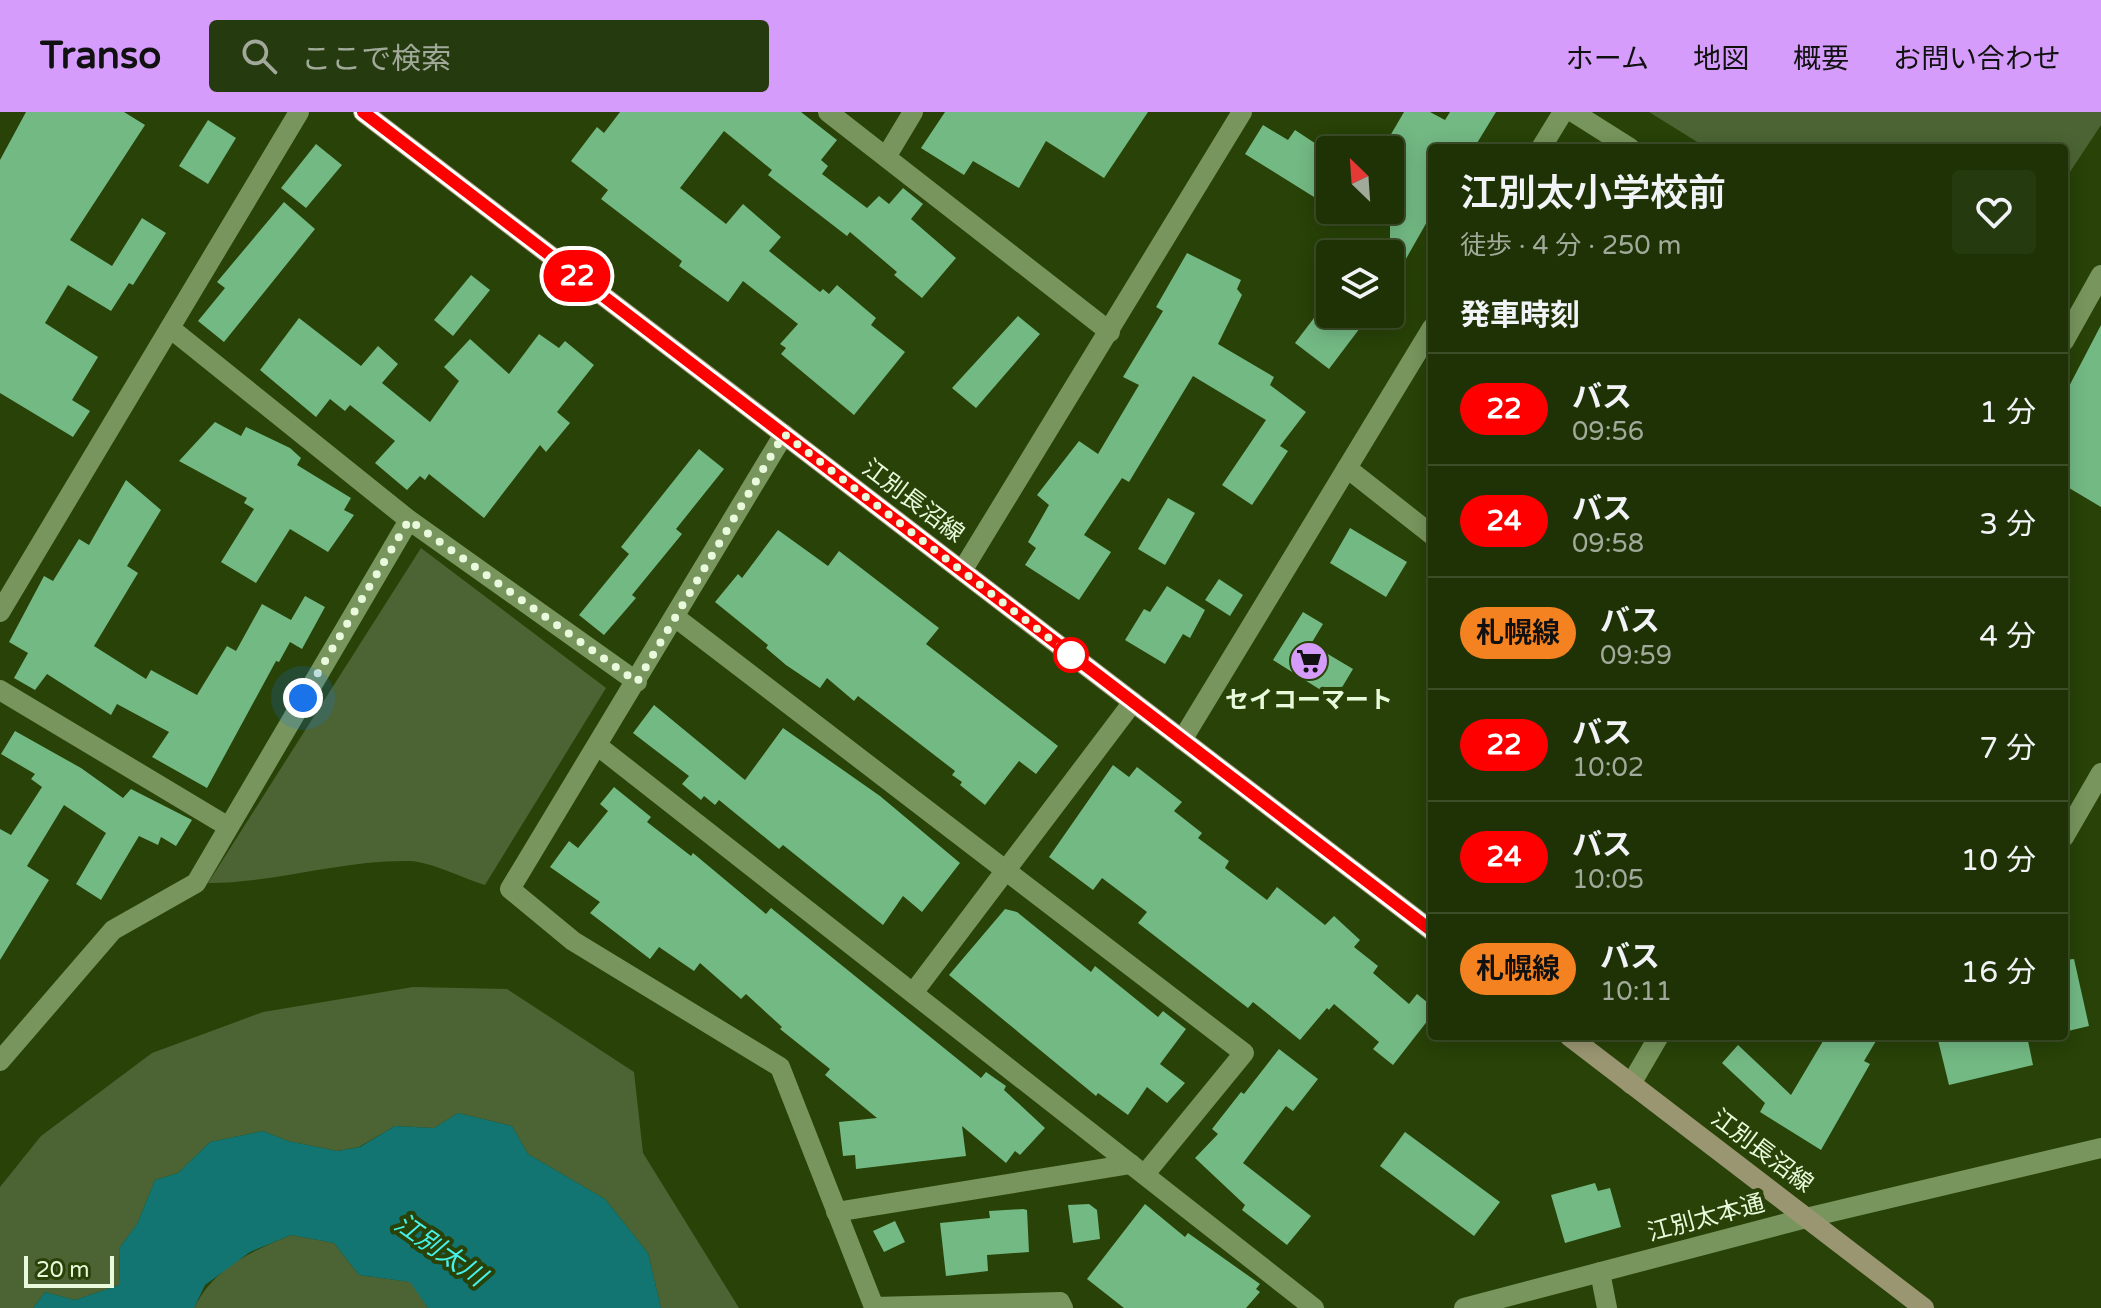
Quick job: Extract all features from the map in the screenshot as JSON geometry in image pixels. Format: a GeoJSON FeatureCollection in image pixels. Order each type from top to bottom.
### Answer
{"type":"FeatureCollection","features":[{"type":"Feature","properties":{"kind":"main road","name":"江別長沼線"},"geometry":{"type":"LineString","coordinates":[[363,112],[1428,928]]}},
{"type":"Feature","properties":{"kind":"main road","name":"江別長沼線"},"geometry":{"type":"LineString","coordinates":[[1574,1040],[1924,1308]]}},
{"type":"Feature","properties":{"kind":"street"},"geometry":{"type":"LineString","coordinates":[[0,612],[299,112]]}},
{"type":"Feature","properties":{"kind":"street"},"geometry":{"type":"LineString","coordinates":[[828,112],[1110,332]]}},
{"type":"Feature","properties":{"kind":"street"},"geometry":{"type":"LineString","coordinates":[[886,157],[913,112]]}},
{"type":"Feature","properties":{"kind":"street"},"geometry":{"type":"LineString","coordinates":[[962,571],[1242,112]]}},
{"type":"Feature","properties":{"kind":"street"},"geometry":{"type":"LineString","coordinates":[[1543,144],[1563,112]]}},
{"type":"Feature","properties":{"kind":"street"},"geometry":{"type":"LineString","coordinates":[[1573,112],[1624,144]]}},
{"type":"Feature","properties":{"kind":"street"},"geometry":{"type":"LineString","coordinates":[[2068,334],[2101,275]]}},
{"type":"Feature","properties":{"kind":"street"},"geometry":{"type":"LineString","coordinates":[[170,328],[409,520],[637,682]]}},
{"type":"Feature","properties":{"kind":"street"},"geometry":{"type":"LineString","coordinates":[[1182,740],[1428,335]]}},
{"type":"Feature","properties":{"kind":"street"},"geometry":{"type":"LineString","coordinates":[[784,434],[510,889],[573,941],[780,1067],[874,1307],[1060,1302],[1063,1308]]}},
{"type":"Feature","properties":{"kind":"street"},"geometry":{"type":"LineString","coordinates":[[1347,468],[1428,532]]}},
{"type":"Feature","properties":{"kind":"street"},"geometry":{"type":"LineString","coordinates":[[0,1061],[113,930],[196,883],[409,520]]}},
{"type":"Feature","properties":{"kind":"street"},"geometry":{"type":"LineString","coordinates":[[675,617],[1244,1053],[1138,1169],[836,1212]]}},
{"type":"Feature","properties":{"kind":"street"},"geometry":{"type":"LineString","coordinates":[[0,690],[227,826]]}},
{"type":"Feature","properties":{"kind":"street"},"geometry":{"type":"LineString","coordinates":[[913,993],[1133,702]]}},
{"type":"Feature","properties":{"kind":"street"},"geometry":{"type":"LineString","coordinates":[[598,746],[1314,1308]]}},
{"type":"Feature","properties":{"kind":"street"},"geometry":{"type":"LineString","coordinates":[[2068,830],[2101,773]]}},
{"type":"Feature","properties":{"kind":"street"},"geometry":{"type":"LineString","coordinates":[[1631,1084],[1657,1040]]}},
{"type":"Feature","properties":{"kind":"street","name":"江別太本通"},"geometry":{"type":"LineString","coordinates":[[1464,1308],[1806,1218],[2101,1148]]}},
{"type":"Feature","properties":{"kind":"street"},"geometry":{"type":"LineString","coordinates":[[1600,1272],[1607,1308]]}},
{"type":"Feature","properties":{"kind":"green space"},"geometry":{"type":"Polygon","coordinates":[[[1649,112],[2101,112],[2101,125],[2068,175],[2068,144],[1701,144],[1649,112]]]}},
{"type":"Feature","properties":{"kind":"green space"},"geometry":{"type":"Polygon","coordinates":[[[421,548],[606,688],[485,885],[437,867],[409,861],[358,864],[208,883],[421,548]]]}},
{"type":"Feature","properties":{"kind":"green space"},"geometry":{"type":"Polygon","coordinates":[[[413,987],[507,989],[634,1072],[643,1153],[739,1308],[661,1308],[648,1253],[605,1199],[528,1154],[512,1126],[458,1113],[434,1128],[395,1126],[359,1147],[337,1151],[288,1141],[263,1131],[210,1142],[178,1173],[155,1180],[137,1224],[120,1247],[119,1285],[75,1300],[45,1292],[33,1308],[0,1308],[0,1187],[41,1136],[152,1053],[263,1012],[413,987]]]}},
{"type":"Feature","properties":{"kind":"green space"},"geometry":{"type":"Polygon","coordinates":[[[291,1235],[334,1243],[359,1275],[411,1282],[428,1308],[194,1308],[202,1294],[223,1272],[248,1255],[291,1235]]]}},
{"type":"Feature","properties":{"kind":"water","name":"江別太川"},"geometry":{"type":"Polygon","coordinates":[[[458,1113],[512,1126],[528,1154],[605,1199],[648,1253],[661,1308],[428,1308],[410,1282],[359,1275],[334,1243],[291,1235],[250,1252],[205,1285],[194,1308],[33,1308],[45,1292],[75,1300],[119,1285],[120,1247],[137,1224],[155,1180],[178,1173],[210,1142],[263,1131],[288,1141],[337,1151],[360,1147],[395,1126],[434,1128],[458,1113]]]}},
{"type":"Feature","properties":{"kind":"building"},"geometry":{"type":"Polygon","coordinates":[[[26,112],[124,112],[145,125],[70,240],[112,266],[142,218],[166,233],[133,285],[129,283],[111,311],[68,285],[45,323],[98,357],[72,400],[90,411],[73,437],[0,393],[0,160],[26,112]]]}},
{"type":"Feature","properties":{"kind":"building"},"geometry":{"type":"Polygon","coordinates":[[[620,112],[801,112],[837,140],[821,160],[828,166],[822,174],[867,208],[879,196],[889,204],[903,188],[923,204],[911,219],[956,258],[922,298],[850,232],[847,236],[768,175],[772,170],[724,131],[680,188],[726,224],[743,204],[781,237],[769,251],[820,292],[823,289],[829,294],[837,285],[876,318],[871,325],[905,352],[854,415],[781,354],[786,348],[780,344],[798,324],[743,281],[728,302],[679,266],[682,261],[601,199],[608,190],[571,161],[597,127],[604,133],[620,112]]]}},
{"type":"Feature","properties":{"kind":"building"},"geometry":{"type":"Polygon","coordinates":[[[945,112],[1148,112],[1104,178],[1046,141],[1019,188],[973,161],[964,175],[921,148],[945,112]]]}},
{"type":"Feature","properties":{"kind":"building"},"geometry":{"type":"Polygon","coordinates":[[[1404,112],[1430,112],[1445,120],[1450,112],[1496,112],[1476,144],[1428,144],[1428,220],[1404,262],[1404,240],[1390,240],[1390,224],[1404,224],[1404,136],[1390,136],[1404,112]]]}},
{"type":"Feature","properties":{"kind":"building"},"geometry":{"type":"Polygon","coordinates":[[[208,120],[236,138],[208,184],[179,166],[208,120]]]}},
{"type":"Feature","properties":{"kind":"building"},"geometry":{"type":"Polygon","coordinates":[[[1263,125],[1288,140],[1295,130],[1316,144],[1316,198],[1245,154],[1263,125]]]}},
{"type":"Feature","properties":{"kind":"building"},"geometry":{"type":"Polygon","coordinates":[[[316,144],[342,165],[306,208],[281,188],[316,144]]]}},
{"type":"Feature","properties":{"kind":"building"},"geometry":{"type":"Polygon","coordinates":[[[284,202],[315,229],[224,342],[198,321],[225,288],[217,282],[284,202]]]}},
{"type":"Feature","properties":{"kind":"building"},"geometry":{"type":"Polygon","coordinates":[[[1187,253],[1241,280],[1237,289],[1242,295],[1218,344],[1274,377],[1270,385],[1306,412],[1280,446],[1288,451],[1252,505],[1222,485],[1266,420],[1193,376],[1129,482],[1122,478],[1084,535],[1111,552],[1079,600],[1025,565],[1036,548],[1028,542],[1049,505],[1037,495],[1079,441],[1098,454],[1139,385],[1123,377],[1163,311],[1156,307],[1187,253]]]}},
{"type":"Feature","properties":{"kind":"building"},"geometry":{"type":"Polygon","coordinates":[[[471,275],[490,290],[453,336],[434,320],[471,275]]]}},
{"type":"Feature","properties":{"kind":"building"},"geometry":{"type":"Polygon","coordinates":[[[1316,315],[1316,328],[1360,328],[1329,369],[1295,343],[1316,315]]]}},
{"type":"Feature","properties":{"kind":"building"},"geometry":{"type":"Polygon","coordinates":[[[1018,316],[1040,334],[976,408],[952,388],[1018,316]]]}},
{"type":"Feature","properties":{"kind":"building"},"geometry":{"type":"Polygon","coordinates":[[[299,318],[361,366],[378,346],[398,364],[382,383],[430,422],[459,381],[444,367],[470,339],[509,374],[539,334],[559,348],[565,341],[594,365],[557,412],[570,423],[546,452],[540,445],[484,518],[429,474],[425,480],[420,476],[407,490],[375,463],[395,441],[350,405],[345,411],[330,399],[316,417],[260,370],[299,318]]]}},
{"type":"Feature","properties":{"kind":"building"},"geometry":{"type":"Polygon","coordinates":[[[2101,325],[2101,507],[2068,487],[2068,388],[2101,325]]]}},
{"type":"Feature","properties":{"kind":"building"},"geometry":{"type":"Polygon","coordinates":[[[215,422],[241,436],[246,427],[290,448],[301,458],[297,465],[351,498],[344,510],[354,515],[328,552],[290,529],[256,583],[221,562],[254,509],[244,503],[247,498],[179,461],[215,422]]]}},
{"type":"Feature","properties":{"kind":"building"},"geometry":{"type":"Polygon","coordinates":[[[699,449],[724,469],[676,529],[682,534],[632,595],[636,598],[604,635],[579,615],[629,554],[621,547],[699,449]]]}},
{"type":"Feature","properties":{"kind":"building"},"geometry":{"type":"Polygon","coordinates":[[[126,480],[161,510],[127,566],[138,573],[94,646],[146,679],[151,670],[197,695],[227,646],[236,651],[262,604],[291,620],[305,596],[325,607],[302,649],[290,642],[279,662],[276,661],[207,788],[152,757],[169,732],[117,704],[111,715],[47,674],[35,690],[14,678],[28,653],[9,642],[44,576],[53,581],[79,539],[89,545],[126,480]]]}},
{"type":"Feature","properties":{"kind":"building"},"geometry":{"type":"Polygon","coordinates":[[[1168,498],[1195,513],[1165,565],[1138,549],[1168,498]]]}},
{"type":"Feature","properties":{"kind":"building"},"geometry":{"type":"Polygon","coordinates":[[[1350,528],[1407,562],[1386,597],[1330,563],[1350,528]]]}},
{"type":"Feature","properties":{"kind":"building"},"geometry":{"type":"Polygon","coordinates":[[[778,530],[828,566],[839,551],[939,628],[926,644],[1058,746],[1036,774],[1019,761],[985,805],[960,785],[962,782],[952,775],[955,771],[858,696],[854,701],[827,678],[820,688],[786,665],[766,648],[768,645],[715,602],[738,574],[742,578],[778,530]]]}},
{"type":"Feature","properties":{"kind":"building"},"geometry":{"type":"Polygon","coordinates":[[[1219,579],[1243,595],[1230,616],[1205,600],[1219,579]]]}},
{"type":"Feature","properties":{"kind":"building"},"geometry":{"type":"Polygon","coordinates":[[[1167,586],[1205,610],[1190,638],[1183,634],[1165,664],[1125,640],[1144,609],[1150,612],[1167,586]]]}},
{"type":"Feature","properties":{"kind":"building"},"geometry":{"type":"Polygon","coordinates":[[[1303,612],[1323,624],[1311,644],[1353,669],[1335,699],[1273,660],[1303,612]]]}},
{"type":"Feature","properties":{"kind":"building"},"geometry":{"type":"Polygon","coordinates":[[[654,705],[745,780],[783,728],[880,796],[960,863],[922,912],[903,896],[883,925],[783,845],[779,849],[719,800],[715,805],[704,796],[701,800],[682,784],[689,776],[633,733],[654,705]]]}},
{"type":"Feature","properties":{"kind":"building"},"geometry":{"type":"Polygon","coordinates":[[[15,731],[81,768],[123,798],[131,789],[192,820],[176,846],[161,837],[158,845],[139,836],[101,900],[76,884],[106,833],[64,805],[27,866],[49,880],[0,960],[0,829],[11,835],[42,787],[31,779],[35,774],[1,754],[15,731]]]}},
{"type":"Feature","properties":{"kind":"building"},"geometry":{"type":"Polygon","coordinates":[[[1113,765],[1129,777],[1137,767],[1182,802],[1174,811],[1202,833],[1198,838],[1229,861],[1225,868],[1267,900],[1277,887],[1325,925],[1334,916],[1360,940],[1354,947],[1378,966],[1373,973],[1409,1004],[1417,994],[1428,1003],[1428,1020],[1393,1065],[1373,1049],[1379,1042],[1334,1004],[1300,1040],[1253,1002],[1248,1008],[1138,923],[1147,912],[1102,878],[1093,890],[1049,857],[1113,765]]]}},
{"type":"Feature","properties":{"kind":"building"},"geometry":{"type":"Polygon","coordinates":[[[614,787],[651,817],[647,822],[691,856],[693,853],[766,914],[771,908],[981,1078],[986,1072],[1006,1086],[1004,1090],[1045,1128],[1020,1155],[1015,1151],[1006,1163],[962,1126],[966,1156],[856,1169],[855,1155],[843,1156],[839,1122],[877,1118],[825,1075],[830,1069],[780,1029],[782,1027],[746,994],[741,999],[700,963],[694,971],[659,947],[650,959],[590,913],[600,902],[550,867],[569,841],[578,848],[608,811],[600,804],[614,787]]]}},
{"type":"Feature","properties":{"kind":"building"},"geometry":{"type":"Polygon","coordinates":[[[1005,909],[1017,912],[1091,972],[1095,966],[1158,1017],[1163,1011],[1186,1029],[1160,1064],[1185,1083],[1167,1103],[1147,1087],[1128,1115],[1098,1093],[1096,1096],[949,975],[1005,909]]]}},
{"type":"Feature","properties":{"kind":"building"},"geometry":{"type":"Polygon","coordinates":[[[2074,959],[2089,1026],[2068,1031],[2068,960],[2074,959]]]}},
{"type":"Feature","properties":{"kind":"building"},"geometry":{"type":"Polygon","coordinates":[[[1824,1040],[1877,1040],[1864,1061],[1870,1064],[1821,1150],[1760,1112],[1765,1103],[1722,1063],[1738,1045],[1791,1095],[1824,1040]]]}},
{"type":"Feature","properties":{"kind":"building"},"geometry":{"type":"Polygon","coordinates":[[[1938,1040],[2028,1040],[2033,1065],[1949,1085],[1938,1040]]]}},
{"type":"Feature","properties":{"kind":"building"},"geometry":{"type":"Polygon","coordinates":[[[1279,1049],[1318,1079],[1293,1111],[1286,1106],[1243,1163],[1311,1216],[1287,1245],[1242,1210],[1245,1205],[1195,1158],[1218,1134],[1212,1129],[1279,1049]]]}},
{"type":"Feature","properties":{"kind":"building"},"geometry":{"type":"Polygon","coordinates":[[[1405,1132],[1500,1202],[1474,1236],[1380,1166],[1405,1132]]]}},
{"type":"Feature","properties":{"kind":"building"},"geometry":{"type":"Polygon","coordinates":[[[1595,1183],[1598,1191],[1610,1188],[1621,1227],[1565,1243],[1551,1195],[1595,1183]]]}},
{"type":"Feature","properties":{"kind":"building"},"geometry":{"type":"Polygon","coordinates":[[[1089,1204],[1097,1210],[1100,1239],[1073,1243],[1068,1205],[1089,1204]]]}},
{"type":"Feature","properties":{"kind":"building"},"geometry":{"type":"Polygon","coordinates":[[[1145,1204],[1185,1237],[1188,1233],[1260,1284],[1256,1289],[1260,1292],[1246,1308],[1124,1308],[1087,1279],[1145,1204]]]}},
{"type":"Feature","properties":{"kind":"building"},"geometry":{"type":"Polygon","coordinates":[[[1027,1210],[1029,1252],[987,1255],[988,1271],[946,1276],[940,1223],[990,1218],[989,1211],[1027,1210]]]}},
{"type":"Feature","properties":{"kind":"building"},"geometry":{"type":"Polygon","coordinates":[[[895,1221],[905,1242],[884,1252],[873,1231],[895,1221]]]}},
{"type":"Feature","properties":{"kind":"bus line","name":"22"},"geometry":{"type":"LineString","coordinates":[[363,112],[1428,928]]}},
{"type":"Feature","properties":{"kind":"place","name":"セイコーマート"},"geometry":{"type":"Point","coordinates":[1309,661]}},
{"type":"Feature","properties":{"kind":"route"},"geometry":{"type":"LineString","coordinates":[[303,698],[409,520],[637,682],[784,434],[1071,655]]}}]}
